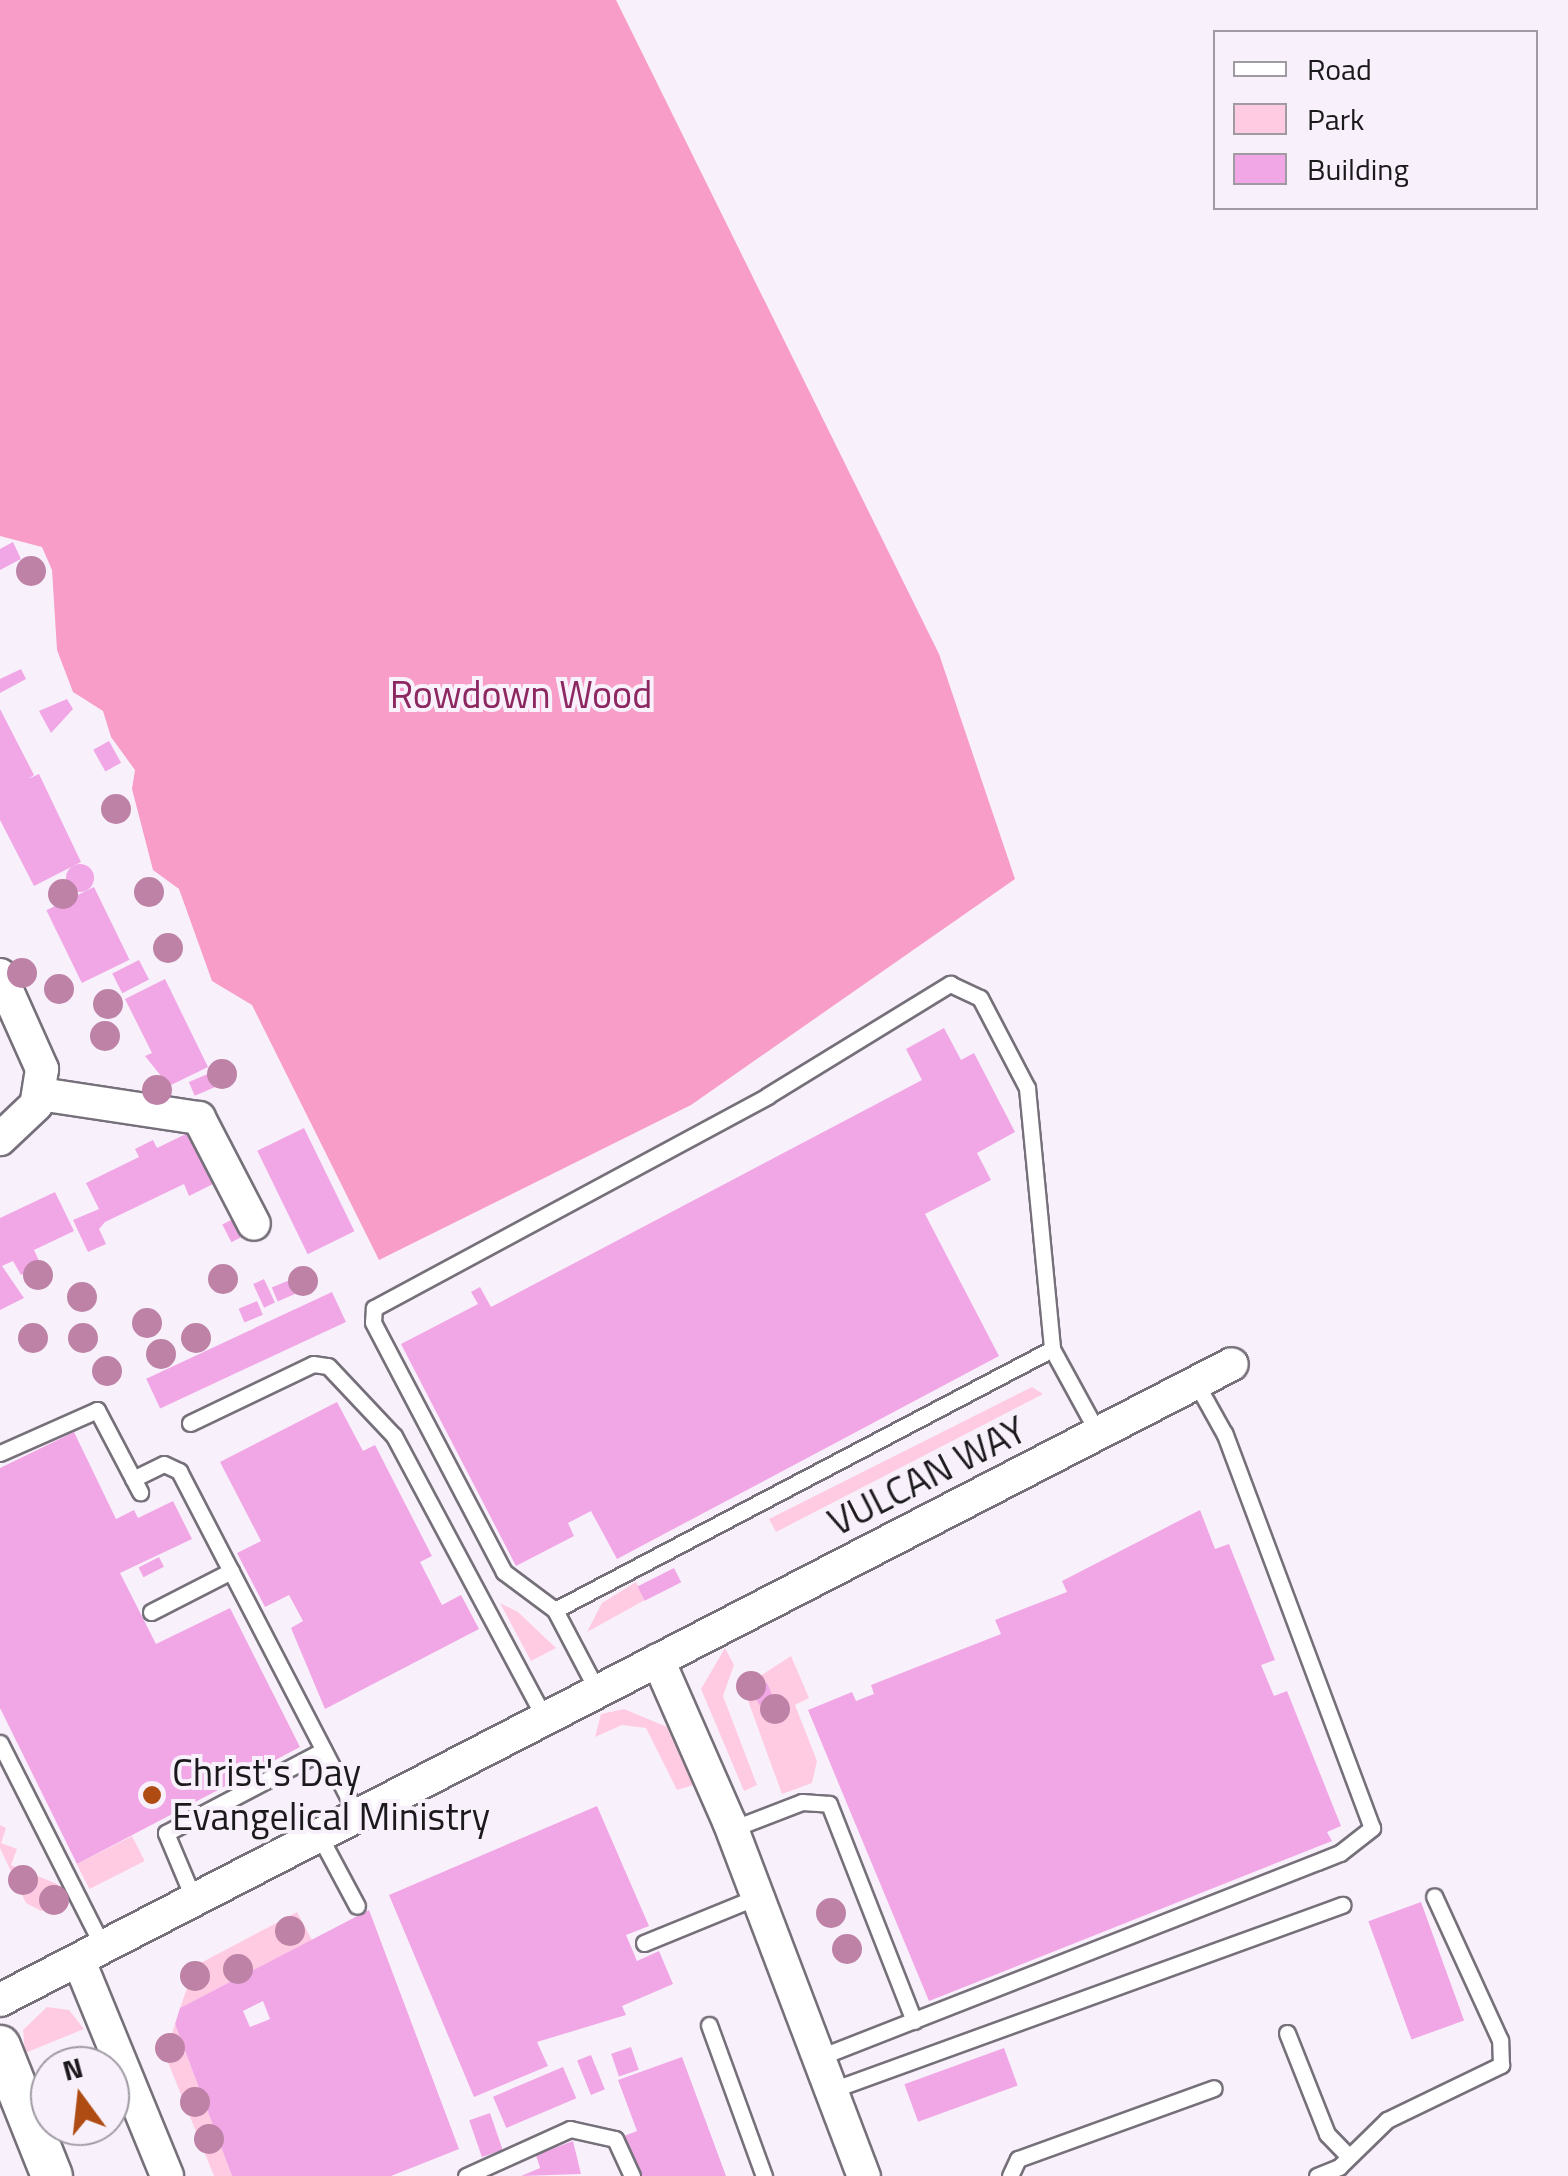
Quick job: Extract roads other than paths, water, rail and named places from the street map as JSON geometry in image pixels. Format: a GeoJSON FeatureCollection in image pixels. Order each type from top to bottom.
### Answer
{"type":"FeatureCollection","features":[{"type":"Feature","properties":{"kind":"street"},"geometry":{"type":"LineString","coordinates":[[0,975],[40,1059],[40,1094],[26,1120],[0,1138]]}},
{"type":"Feature","properties":{"kind":"street"},"geometry":{"type":"LineString","coordinates":[[40,1094],[199,1118],[254,1224]]}},
{"type":"Feature","properties":{"kind":"street","name":"VULCAN WAY"},"geometry":{"type":"LineString","coordinates":[[0,2000],[1232,1364]]}},
{"type":"Feature","properties":{"kind":"street"},"geometry":{"type":"LineString","coordinates":[[658,1660],[732,1829],[864,2176]]}},
{"type":"Feature","properties":{"kind":"street"},"geometry":{"type":"LineString","coordinates":[[91,1955],[166,2176]]}},
{"type":"Feature","properties":{"kind":"street"},"geometry":{"type":"LineString","coordinates":[[0,2046],[52,2176]]}},
{"type":"Feature","properties":{"kind":"lane"},"geometry":{"type":"LineString","coordinates":[[598,1692],[555,1610],[504,1572],[373,1322],[374,1308],[767,1096],[950,984],[980,998],[1031,1101],[1052,1349],[1098,1433]]}},
{"type":"Feature","properties":{"kind":"lane"},"geometry":{"type":"LineString","coordinates":[[555,1610],[1052,1349]]}},
{"type":"Feature","properties":{"kind":"lane"},"geometry":{"type":"LineString","coordinates":[[190,1423],[312,1364],[328,1366],[394,1436],[544,1720]]}},
{"type":"Feature","properties":{"kind":"lane"},"geometry":{"type":"LineString","coordinates":[[820,2058],[1340,1853],[1372,1828],[1224,1433],[1196,1383]]}},
{"type":"Feature","properties":{"kind":"lane"},"geometry":{"type":"LineString","coordinates":[[0,1453],[97,1410],[136,1485],[175,1466],[358,1817]]}},
{"type":"Feature","properties":{"kind":"lane"},"geometry":{"type":"LineString","coordinates":[[151,1612],[231,1572]]}},
{"type":"Feature","properties":{"kind":"lane"},"geometry":{"type":"LineString","coordinates":[[0,1743],[91,1955]]}},
{"type":"Feature","properties":{"kind":"lane"},"geometry":{"type":"LineString","coordinates":[[195,1902],[166,1833],[324,1750]]}},
{"type":"Feature","properties":{"kind":"lane"},"geometry":{"type":"LineString","coordinates":[[732,1829],[802,1802],[829,1804],[914,2021]]}},
{"type":"Feature","properties":{"kind":"lane"},"geometry":{"type":"LineString","coordinates":[[320,1837],[357,1906]]}},
{"type":"Feature","properties":{"kind":"lane"},"geometry":{"type":"LineString","coordinates":[[644,1942],[758,1896]]}},
{"type":"Feature","properties":{"kind":"lane"},"geometry":{"type":"LineString","coordinates":[[1318,2176],[1348,2156],[1387,2120],[1501,2065],[1500,2040],[1434,1896]]}},
{"type":"Feature","properties":{"kind":"lane"},"geometry":{"type":"LineString","coordinates":[[832,2090],[1342,1905]]}},
{"type":"Feature","properties":{"kind":"lane"},"geometry":{"type":"LineString","coordinates":[[708,2024],[764,2176]]}},
{"type":"Feature","properties":{"kind":"lane"},"geometry":{"type":"LineString","coordinates":[[1287,2033],[1327,2134],[1348,2156]]}},
{"type":"Feature","properties":{"kind":"lane"},"geometry":{"type":"LineString","coordinates":[[1010,2176],[1018,2159],[1214,2088]]}},
{"type":"Feature","properties":{"kind":"lane"},"geometry":{"type":"LineString","coordinates":[[466,2176],[486,2172],[570,2130],[615,2139],[632,2176]]}},
{"type":"Feature","properties":{"kind":"place","name":"Christ's Day Evangelical Ministry"},"geometry":{"type":"Point","coordinates":[152,1795]}},
{"type":"Feature","properties":{"kind":"park label","name":"Rowdown Wood"},"geometry":{"type":"Point","coordinates":[521,695]}}]}
